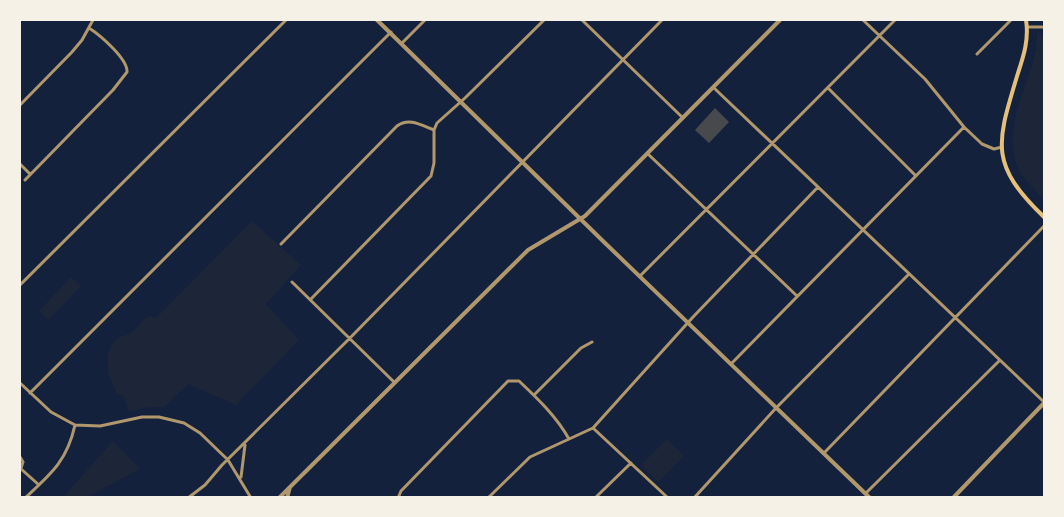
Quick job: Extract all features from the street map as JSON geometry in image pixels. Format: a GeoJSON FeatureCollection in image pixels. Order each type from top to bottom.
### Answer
{"type":"FeatureCollection","features":[{"type":"Feature","properties":{"kind":"main road"},"geometry":{"type":"LineString","coordinates":[[1026,20],[1027,47],[1006,112],[1002,147],[1004,161],[1014,185],[1044,217]]}},
{"type":"Feature","properties":{"kind":"street"},"geometry":{"type":"LineString","coordinates":[[20,105],[72,52],[93,20]]}},
{"type":"Feature","properties":{"kind":"street"},"geometry":{"type":"LineString","coordinates":[[20,285],[286,20]]}},
{"type":"Feature","properties":{"kind":"street"},"geometry":{"type":"LineString","coordinates":[[377,20],[870,498]]}},
{"type":"Feature","properties":{"kind":"street"},"geometry":{"type":"LineString","coordinates":[[402,43],[425,20]]}},
{"type":"Feature","properties":{"kind":"street"},"geometry":{"type":"LineString","coordinates":[[311,299],[431,176],[434,163],[434,130],[442,117],[544,20]]}},
{"type":"Feature","properties":{"kind":"street"},"geometry":{"type":"LineString","coordinates":[[582,20],[683,118]]}},
{"type":"Feature","properties":{"kind":"street"},"geometry":{"type":"LineString","coordinates":[[188,498],[205,485],[662,20]]}},
{"type":"Feature","properties":{"kind":"street"},"geometry":{"type":"LineString","coordinates":[[279,498],[528,250],[581,220],[780,20]]}},
{"type":"Feature","properties":{"kind":"street"},"geometry":{"type":"LineString","coordinates":[[863,20],[925,79],[964,127],[982,144],[989,148],[1002,147]]}},
{"type":"Feature","properties":{"kind":"street"},"geometry":{"type":"LineString","coordinates":[[640,276],[895,20]]}},
{"type":"Feature","properties":{"kind":"street"},"geometry":{"type":"LineString","coordinates":[[977,54],[1011,20]]}},
{"type":"Feature","properties":{"kind":"street"},"geometry":{"type":"LineString","coordinates":[[1027,27],[1044,27]]}},
{"type":"Feature","properties":{"kind":"street"},"geometry":{"type":"LineString","coordinates":[[24,180],[113,90],[127,72],[126,63],[96,32],[89,28]]}},
{"type":"Feature","properties":{"kind":"street"},"geometry":{"type":"LineString","coordinates":[[30,393],[391,32]]}},
{"type":"Feature","properties":{"kind":"street"},"geometry":{"type":"LineString","coordinates":[[714,88],[1044,403],[953,498]]}},
{"type":"Feature","properties":{"kind":"street"},"geometry":{"type":"LineString","coordinates":[[828,88],[915,176]]}},
{"type":"Feature","properties":{"kind":"street"},"geometry":{"type":"LineString","coordinates":[[281,244],[396,126],[411,121],[434,130]]}},
{"type":"Feature","properties":{"kind":"street"},"geometry":{"type":"LineString","coordinates":[[731,364],[964,127]]}},
{"type":"Feature","properties":{"kind":"street"},"geometry":{"type":"LineString","coordinates":[[648,154],[797,296]]}},
{"type":"Feature","properties":{"kind":"street"},"geometry":{"type":"LineString","coordinates":[[20,164],[30,174]]}},
{"type":"Feature","properties":{"kind":"street"},"geometry":{"type":"LineString","coordinates":[[488,498],[522,462],[538,452],[593,428],[688,322],[818,187]]}},
{"type":"Feature","properties":{"kind":"street"},"geometry":{"type":"LineString","coordinates":[[824,453],[1044,226]]}},
{"type":"Feature","properties":{"kind":"street"},"geometry":{"type":"LineString","coordinates":[[694,498],[776,408],[909,274]]}},
{"type":"Feature","properties":{"kind":"street"},"geometry":{"type":"LineString","coordinates":[[292,282],[394,382]]}},
{"type":"Feature","properties":{"kind":"street"},"geometry":{"type":"LineString","coordinates":[[534,395],[581,348],[592,342]]}},
{"type":"Feature","properties":{"kind":"street"},"geometry":{"type":"LineString","coordinates":[[866,493],[999,361]]}},
{"type":"Feature","properties":{"kind":"street"},"geometry":{"type":"LineString","coordinates":[[398,498],[401,491],[508,381],[519,381],[534,395],[558,420],[569,439]]}},
{"type":"Feature","properties":{"kind":"street"},"geometry":{"type":"LineString","coordinates":[[20,383],[51,412],[75,425],[100,426],[142,417],[164,417],[184,423],[200,433],[228,460],[251,498]]}},
{"type":"Feature","properties":{"kind":"street"},"geometry":{"type":"LineString","coordinates":[[25,498],[63,460],[75,425]]}},
{"type":"Feature","properties":{"kind":"street"},"geometry":{"type":"LineString","coordinates":[[593,428],[668,498]]}},
{"type":"Feature","properties":{"kind":"street"},"geometry":{"type":"LineString","coordinates":[[241,479],[245,443]]}},
{"type":"Feature","properties":{"kind":"street"},"geometry":{"type":"LineString","coordinates":[[20,457],[23,462],[20,468],[39,485]]}},
{"type":"Feature","properties":{"kind":"street"},"geometry":{"type":"LineString","coordinates":[[595,498],[631,463]]}},
{"type":"Feature","properties":{"kind":"street"},"geometry":{"type":"LineString","coordinates":[[287,498],[291,486]]}},
{"type":"Feature","properties":{"kind":"shaded area"},"geometry":{"type":"Polygon","coordinates":[[[1037,31],[1044,38],[1044,199],[1021,173],[1013,149],[1015,120],[1036,50],[1037,31]]]}},
{"type":"Feature","properties":{"kind":"shaded area"},"geometry":{"type":"Polygon","coordinates":[[[252,221],[301,265],[266,304],[299,340],[236,405],[188,384],[164,407],[129,411],[123,395],[116,393],[109,375],[109,350],[115,340],[128,335],[147,317],[155,319],[252,221]]]}},
{"type":"Feature","properties":{"kind":"shaded area"},"geometry":{"type":"Polygon","coordinates":[[[71,277],[81,286],[49,320],[39,311],[71,277]]]}},
{"type":"Feature","properties":{"kind":"shaded area"},"geometry":{"type":"Polygon","coordinates":[[[667,439],[684,456],[658,482],[641,465],[667,439]]]}},
{"type":"Feature","properties":{"kind":"shaded area"},"geometry":{"type":"Polygon","coordinates":[[[113,441],[140,469],[87,497],[63,497],[113,441]]]}},
{"type":"Feature","properties":{"kind":"building"},"geometry":{"type":"Polygon","coordinates":[[[715,108],[729,122],[709,143],[695,130],[715,108]]]}}]}
